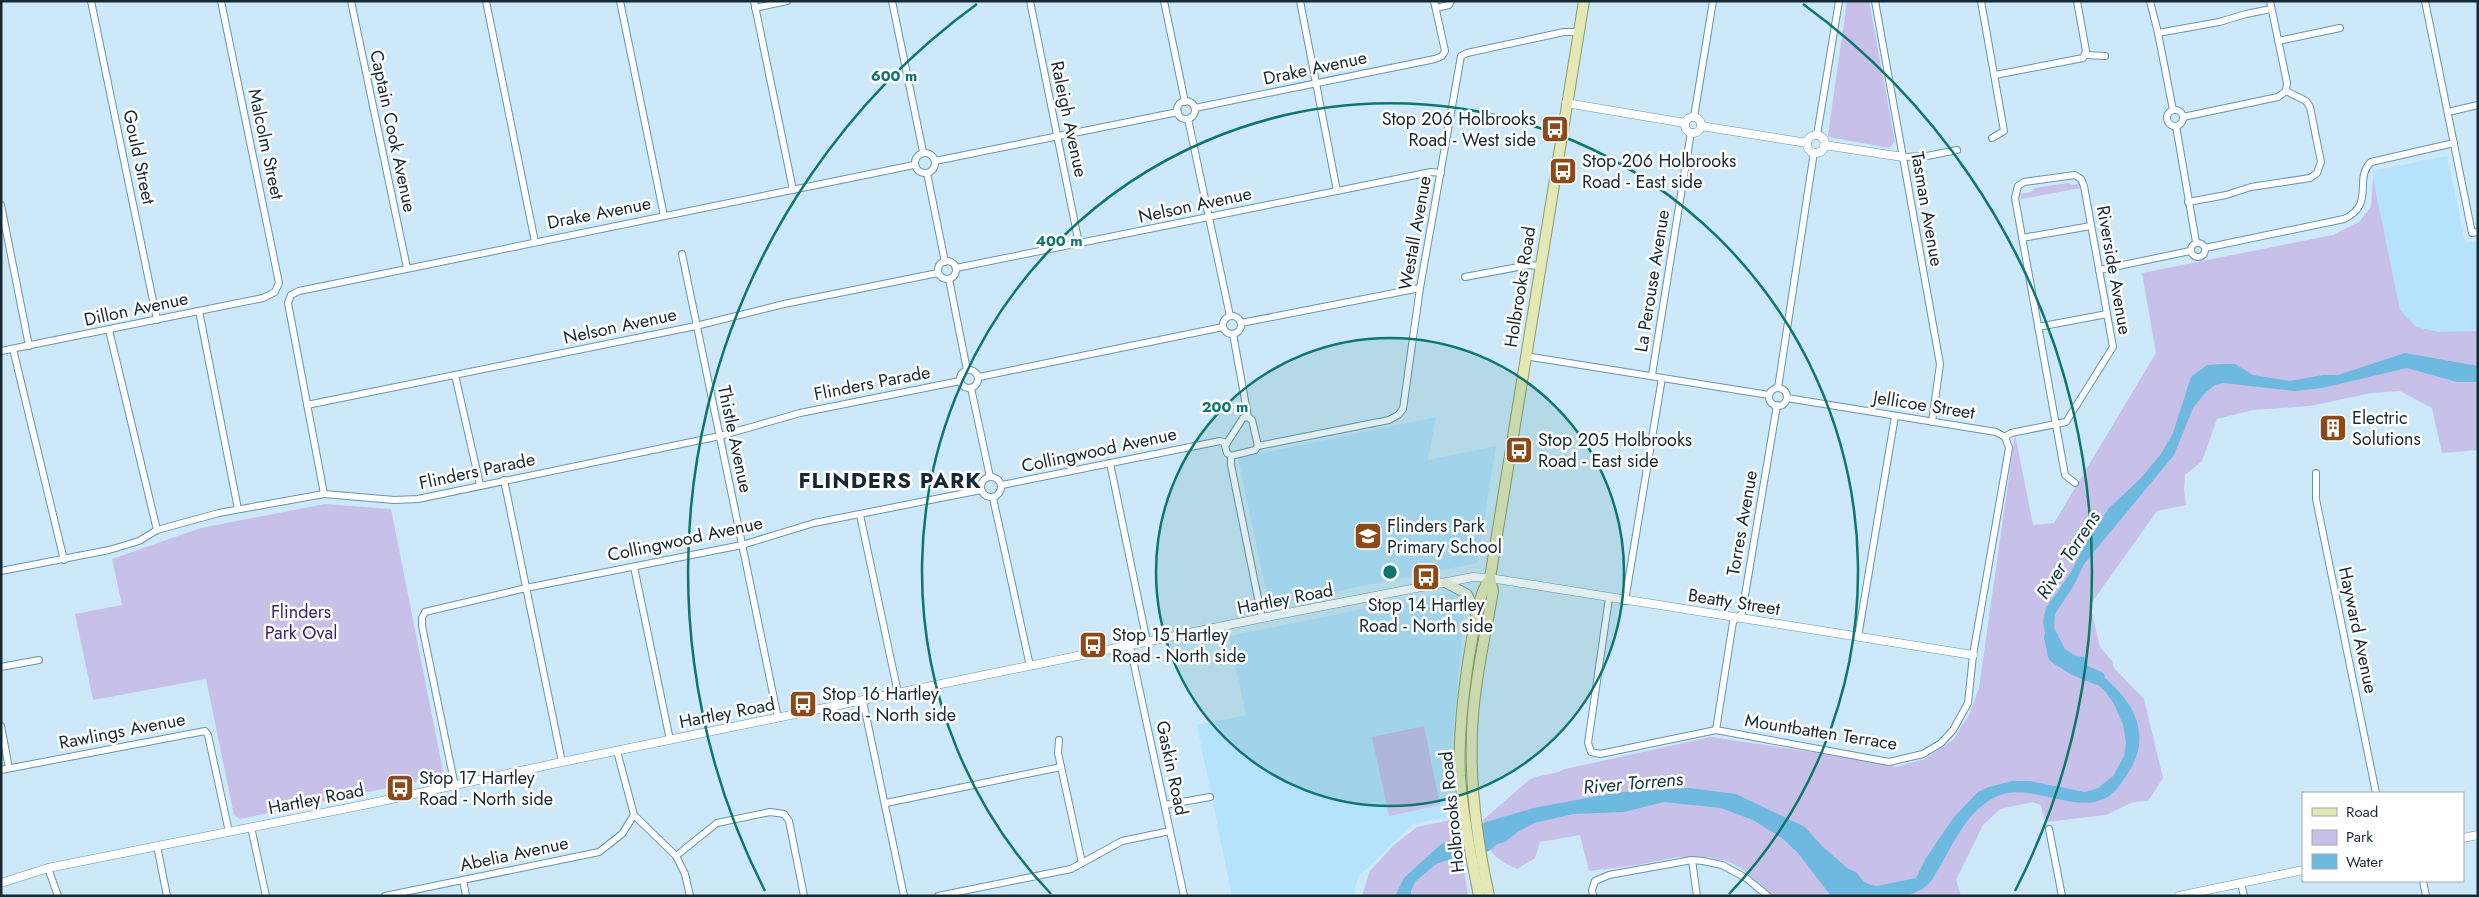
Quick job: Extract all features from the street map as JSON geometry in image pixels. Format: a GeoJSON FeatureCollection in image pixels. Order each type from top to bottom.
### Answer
{"type":"FeatureCollection","features":[{"type":"Feature","properties":{"kind":"main road","name":"Holbrooks Road"},"geometry":{"type":"LineString","coordinates":[[1488,892],[1474,815],[1472,776],[1473,713],[1493,591],[1490,578],[1539,266],[1584,1]]}},
{"type":"Feature","properties":{"kind":"main road","name":"Holbrooks Road"},"geometry":{"type":"LineString","coordinates":[[1479,896],[1460,776],[1460,732],[1467,666],[1482,589],[1490,578]]}},
{"type":"Feature","properties":{"kind":"main road"},"geometry":{"type":"LineString","coordinates":[[1446,583],[1466,594],[1477,615]]}},
{"type":"Feature","properties":{"kind":"street","name":"Gould Street"},"geometry":{"type":"LineString","coordinates":[[90,1],[157,320]]}},
{"type":"Feature","properties":{"kind":"street","name":"Malcolm Street"},"geometry":{"type":"LineString","coordinates":[[221,1],[278,279],[276,292]]}},
{"type":"Feature","properties":{"kind":"street","name":"Captain Cook Avenue"},"geometry":{"type":"LineString","coordinates":[[351,1],[406,268]]}},
{"type":"Feature","properties":{"kind":"street"},"geometry":{"type":"LineString","coordinates":[[486,1],[535,242]]}},
{"type":"Feature","properties":{"kind":"street"},"geometry":{"type":"LineString","coordinates":[[620,1],[664,216]]}},
{"type":"Feature","properties":{"kind":"street"},"geometry":{"type":"LineString","coordinates":[[787,1],[755,5],[792,190]]}},
{"type":"Feature","properties":{"kind":"street"},"geometry":{"type":"LineString","coordinates":[[892,1],[923,152]]}},
{"type":"Feature","properties":{"kind":"street","name":"Raleigh Avenue"},"geometry":{"type":"LineString","coordinates":[[1030,1],[1080,244]]}},
{"type":"Feature","properties":{"kind":"street"},"geometry":{"type":"LineString","coordinates":[[1164,1],[1185,102]]}},
{"type":"Feature","properties":{"kind":"street"},"geometry":{"type":"LineString","coordinates":[[1300,1],[1337,191]]}},
{"type":"Feature","properties":{"kind":"street"},"geometry":{"type":"LineString","coordinates":[[1435,5],[1449,5],[1451,1]]}},
{"type":"Feature","properties":{"kind":"street"},"geometry":{"type":"LineString","coordinates":[[1694,117],[1713,1]]}},
{"type":"Feature","properties":{"kind":"street"},"geometry":{"type":"LineString","coordinates":[[1817,136],[1839,1]]}},
{"type":"Feature","properties":{"kind":"street","name":"Tasman Avenue"},"geometry":{"type":"LineString","coordinates":[[1874,1],[1940,364],[1932,422]]}},
{"type":"Feature","properties":{"kind":"street"},"geometry":{"type":"LineString","coordinates":[[1981,1],[2004,131],[1992,138]]}},
{"type":"Feature","properties":{"kind":"street"},"geometry":{"type":"LineString","coordinates":[[2077,1],[2085,56]]}},
{"type":"Feature","properties":{"kind":"street"},"geometry":{"type":"LineString","coordinates":[[2150,1],[2173,110]]}},
{"type":"Feature","properties":{"kind":"street"},"geometry":{"type":"LineString","coordinates":[[2270,1],[2286,91]]}},
{"type":"Feature","properties":{"kind":"street"},"geometry":{"type":"LineString","coordinates":[[2425,1],[2454,143],[2475,232]]}},
{"type":"Feature","properties":{"kind":"street","name":"Drake Avenue"},"geometry":{"type":"LineString","coordinates":[[1195,108],[1442,56],[1445,51],[1435,5]]}},
{"type":"Feature","properties":{"kind":"street"},"geometry":{"type":"LineString","coordinates":[[2158,33],[2219,22],[2271,9]]}},
{"type":"Feature","properties":{"kind":"street"},"geometry":{"type":"LineString","coordinates":[[2278,41],[2340,28]]}},
{"type":"Feature","properties":{"kind":"street","name":"Westall Avenue"},"geometry":{"type":"LineString","coordinates":[[1258,446],[1389,420],[1398,415],[1402,409],[1420,288],[1461,56],[1467,53],[1564,32],[1579,32]]}},
{"type":"Feature","properties":{"kind":"street"},"geometry":{"type":"LineString","coordinates":[[1995,75],[2078,60],[2085,56],[2105,56]]}},
{"type":"Feature","properties":{"kind":"street"},"geometry":{"type":"LineString","coordinates":[[2183,117],[2278,97],[2286,91]]}},
{"type":"Feature","properties":{"kind":"street"},"geometry":{"type":"LineString","coordinates":[[2188,202],[2226,195],[2251,187],[2310,178],[2318,173],[2321,162],[2310,108],[2306,101],[2286,91]]}},
{"type":"Feature","properties":{"kind":"street"},"geometry":{"type":"LineString","coordinates":[[1185,102],[1192,104],[1195,108],[1193,116],[1188,119],[1183,118],[1178,112],[1179,106],[1185,102]]}},
{"type":"Feature","properties":{"kind":"street"},"geometry":{"type":"LineString","coordinates":[[1566,103],[1685,123]]}},
{"type":"Feature","properties":{"kind":"street"},"geometry":{"type":"LineString","coordinates":[[2448,112],[2478,105]]}},
{"type":"Feature","properties":{"kind":"street"},"geometry":{"type":"LineString","coordinates":[[2173,110],[2180,112],[2183,117],[2182,122],[2176,126],[2170,126],[2166,118],[2168,113],[2173,110]]}},
{"type":"Feature","properties":{"kind":"street"},"geometry":{"type":"LineString","coordinates":[[935,161],[1178,112]]}},
{"type":"Feature","properties":{"kind":"street"},"geometry":{"type":"LineString","coordinates":[[1694,117],[1699,119],[1701,126],[1698,131],[1691,132],[1686,128],[1685,123],[1687,119],[1694,117]]}},
{"type":"Feature","properties":{"kind":"street"},"geometry":{"type":"LineString","coordinates":[[1188,119],[1230,316]]}},
{"type":"Feature","properties":{"kind":"street"},"geometry":{"type":"LineString","coordinates":[[1701,126],[1807,143]]}},
{"type":"Feature","properties":{"kind":"street"},"geometry":{"type":"LineString","coordinates":[[2176,126],[2196,242]]}},
{"type":"Feature","properties":{"kind":"street","name":"La Perouse Avenue"},"geometry":{"type":"LineString","coordinates":[[1652,375],[1691,132]]}},
{"type":"Feature","properties":{"kind":"street"},"geometry":{"type":"LineString","coordinates":[[1812,136],[1817,136],[1822,138],[1824,145],[1822,150],[1814,152],[1808,148],[1807,143],[1812,136]]}},
{"type":"Feature","properties":{"kind":"street"},"geometry":{"type":"LineString","coordinates":[[2205,248],[2344,219],[2355,212],[2361,204],[2364,193],[2365,170],[2371,162],[2454,143]]}},
{"type":"Feature","properties":{"kind":"street"},"geometry":{"type":"LineString","coordinates":[[1824,145],[1903,157],[1927,156],[1957,150]]}},
{"type":"Feature","properties":{"kind":"street"},"geometry":{"type":"LineString","coordinates":[[923,152],[931,154],[935,161],[934,168],[926,173],[920,172],[914,165],[916,157],[923,152]]}},
{"type":"Feature","properties":{"kind":"street"},"geometry":{"type":"LineString","coordinates":[[1778,388],[1814,152]]}},
{"type":"Feature","properties":{"kind":"street","name":"Drake Avenue"},"geometry":{"type":"LineString","coordinates":[[307,405],[288,303],[291,295],[299,290],[914,165]]}},
{"type":"Feature","properties":{"kind":"street","name":"Nelson Avenue"},"geometry":{"type":"LineString","coordinates":[[956,268],[1431,172],[1441,173]]}},
{"type":"Feature","properties":{"kind":"street"},"geometry":{"type":"LineString","coordinates":[[926,173],[945,262]]}},
{"type":"Feature","properties":{"kind":"street","name":"Riverside Avenue"},"geometry":{"type":"LineString","coordinates":[[2067,174],[2075,175],[2083,182],[2113,346],[2066,422],[2055,424],[2022,238],[2015,198],[2018,186],[2024,182],[2067,174]]}},
{"type":"Feature","properties":{"kind":"street"},"geometry":{"type":"LineString","coordinates":[[1,205],[30,346]]}},
{"type":"Feature","properties":{"kind":"street"},"geometry":{"type":"LineString","coordinates":[[2022,238],[2091,226]]}},
{"type":"Feature","properties":{"kind":"street"},"geometry":{"type":"LineString","coordinates":[[2196,242],[2202,244],[2205,248]]}},
{"type":"Feature","properties":{"kind":"street"},"geometry":{"type":"LineString","coordinates":[[2190,251],[2192,245],[2196,242]]}},
{"type":"Feature","properties":{"kind":"street"},"geometry":{"type":"LineString","coordinates":[[2190,251],[2193,256],[2198,257],[2204,254],[2205,248]]}},
{"type":"Feature","properties":{"kind":"street"},"geometry":{"type":"LineString","coordinates":[[2099,270],[2190,251]]}},
{"type":"Feature","properties":{"kind":"street","name":"Thistle Avenue"},"geometry":{"type":"LineString","coordinates":[[682,254],[778,718]]}},
{"type":"Feature","properties":{"kind":"street"},"geometry":{"type":"LineString","coordinates":[[945,262],[952,263],[956,268],[955,275],[949,280],[943,279],[938,273],[939,266],[945,262]]}},
{"type":"Feature","properties":{"kind":"street"},"geometry":{"type":"LineString","coordinates":[[1465,276],[1529,265],[1539,266]]}},
{"type":"Feature","properties":{"kind":"street","name":"Nelson Avenue"},"geometry":{"type":"LineString","coordinates":[[307,405],[696,326],[784,304],[938,273]]}},
{"type":"Feature","properties":{"kind":"street"},"geometry":{"type":"LineString","coordinates":[[949,280],[967,370]]}},
{"type":"Feature","properties":{"kind":"street"},"geometry":{"type":"LineString","coordinates":[[1241,323],[1420,288]]}},
{"type":"Feature","properties":{"kind":"street","name":"Dillon Avenue"},"geometry":{"type":"LineString","coordinates":[[1,351],[263,298],[276,292]]}},
{"type":"Feature","properties":{"kind":"street"},"geometry":{"type":"LineString","coordinates":[[199,311],[238,509]]}},
{"type":"Feature","properties":{"kind":"street"},"geometry":{"type":"LineString","coordinates":[[2038,327],[2107,314]]}},
{"type":"Feature","properties":{"kind":"street"},"geometry":{"type":"LineString","coordinates":[[1230,316],[1238,318],[1241,323],[1240,330],[1233,334],[1225,332],[1223,327],[1223,321],[1230,316]]}},
{"type":"Feature","properties":{"kind":"street"},"geometry":{"type":"LineString","coordinates":[[978,377],[1223,327]]}},
{"type":"Feature","properties":{"kind":"street"},"geometry":{"type":"LineString","coordinates":[[109,330],[157,530]]}},
{"type":"Feature","properties":{"kind":"street"},"geometry":{"type":"LineString","coordinates":[[1231,456],[1255,450],[1258,446],[1252,420],[1248,417],[1233,334]]}},
{"type":"Feature","properties":{"kind":"street"},"geometry":{"type":"LineString","coordinates":[[13,349],[64,560]]}},
{"type":"Feature","properties":{"kind":"street"},"geometry":{"type":"LineString","coordinates":[[1525,356],[1769,395]]}},
{"type":"Feature","properties":{"kind":"street"},"geometry":{"type":"LineString","coordinates":[[967,370],[975,371],[978,377],[977,384],[971,388],[963,386],[960,381],[961,375],[967,370]]}},
{"type":"Feature","properties":{"kind":"street"},"geometry":{"type":"LineString","coordinates":[[455,375],[480,485]]}},
{"type":"Feature","properties":{"kind":"street","name":"La Perouse Avenue"},"geometry":{"type":"LineString","coordinates":[[1625,601],[1662,378]]}},
{"type":"Feature","properties":{"kind":"street","name":"Flinders Parade"},"geometry":{"type":"LineString","coordinates":[[1,571],[109,550],[139,541],[157,530],[238,509],[324,494],[394,500],[418,499],[720,436],[800,413],[960,381]]}},
{"type":"Feature","properties":{"kind":"street"},"geometry":{"type":"LineString","coordinates":[[971,388],[990,477]]}},
{"type":"Feature","properties":{"kind":"street"},"geometry":{"type":"LineString","coordinates":[[1778,388],[1784,390],[1787,398],[1784,403],[1777,405],[1771,401],[1769,395],[1772,390],[1778,388]]}},
{"type":"Feature","properties":{"kind":"street","name":"Jellicoe Street"},"geometry":{"type":"LineString","coordinates":[[1787,398],[1996,432],[2005,437]]}},
{"type":"Feature","properties":{"kind":"street"},"geometry":{"type":"LineString","coordinates":[[307,405],[324,494]]}},
{"type":"Feature","properties":{"kind":"street","name":"Torres Avenue"},"geometry":{"type":"LineString","coordinates":[[1716,730],[1733,622],[1742,613],[1777,405]]}},
{"type":"Feature","properties":{"kind":"street"},"geometry":{"type":"LineString","coordinates":[[1858,637],[1895,416]]}},
{"type":"Feature","properties":{"kind":"street"},"geometry":{"type":"LineString","coordinates":[[1248,417],[1244,418],[1227,443],[1226,450],[1231,456],[1231,466],[1262,618]]}},
{"type":"Feature","properties":{"kind":"street"},"geometry":{"type":"LineString","coordinates":[[2005,437],[2012,433],[2055,424],[2065,475],[2075,483]]}},
{"type":"Feature","properties":{"kind":"street","name":"Mountbatten Terrace"},"geometry":{"type":"LineString","coordinates":[[1609,598],[1588,743],[1591,752],[1600,754],[1716,730],[1889,762],[1905,760],[1941,743],[1953,730],[1968,702],[1973,655],[2008,448],[2005,437]]}},
{"type":"Feature","properties":{"kind":"street","name":"Collingwood Avenue"},"geometry":{"type":"LineString","coordinates":[[1002,486],[1220,441],[1227,443]]}},
{"type":"Feature","properties":{"kind":"street"},"geometry":{"type":"LineString","coordinates":[[1110,463],[1147,642]]}},
{"type":"Feature","properties":{"kind":"street","name":"Hayward Avenue"},"geometry":{"type":"LineString","coordinates":[[2316,472],[2316,499],[2376,792]]}},
{"type":"Feature","properties":{"kind":"street"},"geometry":{"type":"LineString","coordinates":[[990,477],[998,479],[1002,486],[1000,493],[993,498],[987,497],[981,490],[983,482],[990,477]]}},
{"type":"Feature","properties":{"kind":"street"},"geometry":{"type":"LineString","coordinates":[[504,480],[562,762]]}},
{"type":"Feature","properties":{"kind":"street","name":"Collingwood Avenue"},"geometry":{"type":"LineString","coordinates":[[455,786],[422,626],[422,618],[425,612],[434,608],[526,588],[742,545],[814,523],[981,490]]}},
{"type":"Feature","properties":{"kind":"street"},"geometry":{"type":"LineString","coordinates":[[993,498],[1030,666]]}},
{"type":"Feature","properties":{"kind":"street"},"geometry":{"type":"LineString","coordinates":[[860,515],[898,693]]}},
{"type":"Feature","properties":{"kind":"street"},"geometry":{"type":"LineString","coordinates":[[634,567],[670,740]]}},
{"type":"Feature","properties":{"kind":"street","name":"Hartley Road"},"geometry":{"type":"LineString","coordinates":[[1,882],[48,868],[455,786],[562,762],[1262,618],[1473,577],[1490,578]]}},
{"type":"Feature","properties":{"kind":"street","name":"Beatty Street"},"geometry":{"type":"LineString","coordinates":[[1490,578],[1973,655]]}},
{"type":"Feature","properties":{"kind":"street","name":"Gaskin Road"},"geometry":{"type":"LineString","coordinates":[[1130,646],[1184,896]]}},
{"type":"Feature","properties":{"kind":"street"},"geometry":{"type":"LineString","coordinates":[[1,667],[38,660]]}},
{"type":"Feature","properties":{"kind":"street"},"geometry":{"type":"LineString","coordinates":[[864,700],[904,896]]}},
{"type":"Feature","properties":{"kind":"street"},"geometry":{"type":"LineString","coordinates":[[1,726],[9,768]]}},
{"type":"Feature","properties":{"kind":"street","name":"Rawlings Avenue"},"geometry":{"type":"LineString","coordinates":[[1,770],[204,731],[208,735],[229,832]]}},
{"type":"Feature","properties":{"kind":"street"},"geometry":{"type":"LineString","coordinates":[[1059,740],[1061,767],[1082,864]]}},
{"type":"Feature","properties":{"kind":"street"},"geometry":{"type":"LineString","coordinates":[[617,751],[634,815],[676,856],[685,874],[690,896]]}},
{"type":"Feature","properties":{"kind":"street"},"geometry":{"type":"LineString","coordinates":[[886,803],[1061,767]]}},
{"type":"Feature","properties":{"kind":"street"},"geometry":{"type":"LineString","coordinates":[[1165,805],[1210,797]]}},
{"type":"Feature","properties":{"kind":"street"},"geometry":{"type":"LineString","coordinates":[[676,856],[717,823],[777,812],[784,814],[789,821],[804,896]]}},
{"type":"Feature","properties":{"kind":"street","name":"Abelia Avenue"},"geometry":{"type":"LineString","coordinates":[[385,896],[599,852],[622,834],[634,815]]}},
{"type":"Feature","properties":{"kind":"street"},"geometry":{"type":"LineString","coordinates":[[251,827],[266,896]]}},
{"type":"Feature","properties":{"kind":"street"},"geometry":{"type":"LineString","coordinates":[[2049,829],[2062,896]]}},
{"type":"Feature","properties":{"kind":"street"},"geometry":{"type":"LineString","coordinates":[[938,896],[1072,869],[1122,841],[1170,831]]}},
{"type":"Feature","properties":{"kind":"street"},"geometry":{"type":"LineString","coordinates":[[2464,838],[2478,835]]}},
{"type":"Feature","properties":{"kind":"street"},"geometry":{"type":"LineString","coordinates":[[157,846],[167,896]]}},
{"type":"Feature","properties":{"kind":"street"},"geometry":{"type":"LineString","coordinates":[[1692,860],[1697,896]]}},
{"type":"Feature","properties":{"kind":"street"},"geometry":{"type":"LineString","coordinates":[[1593,896],[1595,881],[1609,874],[1692,860],[1722,865],[1746,878],[1768,896]]}},
{"type":"Feature","properties":{"kind":"street"},"geometry":{"type":"LineString","coordinates":[[48,868],[58,896]]}},
{"type":"Feature","properties":{"kind":"street"},"geometry":{"type":"LineString","coordinates":[[2179,896],[2302,870]]}},
{"type":"Feature","properties":{"kind":"street"},"geometry":{"type":"LineString","coordinates":[[462,880],[466,896]]}},
{"type":"Feature","properties":{"kind":"street"},"geometry":{"type":"LineString","coordinates":[[2423,882],[2426,896]]}},
{"type":"Feature","properties":{"kind":"street"},"geometry":{"type":"LineString","coordinates":[[2242,883],[2244,896]]}},
{"type":"Feature","properties":{"kind":"shaded area"},"geometry":{"type":"Polygon","coordinates":[[[2447,156],[2465,243],[2478,241],[2478,332],[2439,332],[2416,327],[2400,310],[2373,178],[2373,171],[2447,156]]]}},
{"type":"Feature","properties":{"kind":"shaded area","name":"Flinders Park Primary School"},"geometry":{"type":"Polygon","coordinates":[[[1436,417],[1428,460],[1496,446],[1477,563],[1269,605],[1238,458],[1436,417]]]}},
{"type":"Feature","properties":{"kind":"shaded area"},"geometry":{"type":"Polygon","coordinates":[[[1437,594],[1455,594],[1465,603],[1452,745],[1453,794],[1459,815],[1412,824],[1358,877],[1353,896],[1232,896],[1197,725],[1246,715],[1229,636],[1437,594]]]}},
{"type":"Feature","properties":{"kind":"green space"},"geometry":{"type":"Polygon","coordinates":[[[1847,1],[1869,1],[1895,142],[1889,148],[1829,137],[1828,135],[1847,1]]]}},
{"type":"Feature","properties":{"kind":"green space"},"geometry":{"type":"Polygon","coordinates":[[[2373,178],[2400,310],[2416,327],[2439,332],[2478,331],[2478,450],[2442,453],[2432,408],[2400,391],[2371,393],[2310,406],[2253,410],[2217,419],[2202,461],[2185,475],[2186,505],[2157,511],[2090,605],[2100,647],[2112,661],[2114,668],[2144,699],[2163,778],[2148,801],[2133,802],[2106,815],[2045,822],[2041,805],[2033,802],[2000,809],[1983,825],[1956,880],[1961,896],[1774,896],[1742,869],[1730,862],[1708,857],[1678,857],[1637,865],[1589,871],[1580,835],[1540,842],[1535,858],[1517,869],[1495,856],[1491,851],[1486,838],[1483,820],[1529,780],[1565,769],[1711,737],[1884,763],[1896,767],[1925,759],[1953,740],[1969,715],[1979,688],[2015,434],[2033,525],[2054,523],[2156,353],[2142,273],[2333,235],[2359,222],[2371,207],[2373,178]]]}},
{"type":"Feature","properties":{"kind":"green space"},"geometry":{"type":"Polygon","coordinates":[[[2067,183],[2073,185],[2080,183],[2081,188],[2021,199],[2020,194],[2031,192],[2035,188],[2067,183]]]}},
{"type":"Feature","properties":{"kind":"green space","name":"Flinders Park Oval"},"geometry":{"type":"Polygon","coordinates":[[[325,504],[391,509],[444,776],[240,819],[234,815],[206,679],[93,700],[75,614],[122,605],[112,559],[201,528],[325,504]]]}},
{"type":"Feature","properties":{"kind":"green space"},"geometry":{"type":"Polygon","coordinates":[[[1424,726],[1440,805],[1389,816],[1372,737],[1424,726]]]}},
{"type":"Feature","properties":{"kind":"green space"},"geometry":{"type":"Polygon","coordinates":[[[1456,819],[1468,896],[1362,896],[1370,871],[1393,846],[1417,827],[1456,819]]]}},
{"type":"Feature","properties":{"kind":"water","name":"River Torrens"},"geometry":{"type":"Polygon","coordinates":[[[2405,353],[2478,366],[2478,382],[2457,382],[2407,368],[2322,388],[2294,391],[2223,383],[2215,385],[2204,394],[2193,408],[2174,455],[2084,564],[2074,585],[2055,614],[2054,628],[2065,649],[2076,656],[2085,657],[2086,665],[2100,674],[2124,697],[2133,711],[2138,725],[2139,740],[2136,756],[2122,782],[2109,796],[2083,803],[2026,793],[1998,796],[1986,803],[1967,822],[1931,881],[1924,888],[1908,896],[1831,896],[1798,853],[1782,838],[1753,820],[1721,808],[1664,802],[1624,812],[1573,814],[1535,823],[1519,831],[1505,842],[1497,844],[1489,851],[1436,864],[1416,881],[1411,890],[1411,896],[1395,896],[1404,878],[1440,845],[1486,822],[1534,808],[1613,793],[1690,788],[1736,794],[1805,827],[1822,846],[1847,868],[1857,873],[1864,882],[1877,886],[1916,878],[1926,858],[1954,817],[1978,792],[1989,787],[2012,781],[2030,781],[2085,792],[2098,788],[2113,776],[2124,756],[2126,742],[2123,725],[2114,704],[2105,691],[2090,678],[2052,652],[2047,645],[2043,621],[2046,608],[2071,572],[2084,546],[2109,508],[2140,479],[2161,454],[2173,433],[2191,377],[2207,365],[2235,364],[2253,375],[2290,381],[2323,375],[2338,375],[2405,353]]]}},
{"type":"Feature","properties":{"kind":"waterway","name":"River Torrens"},"geometry":{"type":"LineString","coordinates":[[2051,637],[2055,656],[2074,668],[2098,678]]}},
{"type":"Feature","properties":{"kind":"place","name":"Stop 206 Holbrooks Road - West side"},"geometry":{"type":"Point","coordinates":[1555,129]}},
{"type":"Feature","properties":{"kind":"place","name":"Stop 206 Holbrooks Road - East side"},"geometry":{"type":"Point","coordinates":[1563,171]}},
{"type":"Feature","properties":{"kind":"place","name":"Electric Solutions"},"geometry":{"type":"Point","coordinates":[2333,428]}},
{"type":"Feature","properties":{"kind":"place","name":"Stop 205 Holbrooks Road - East side"},"geometry":{"type":"Point","coordinates":[1519,450]}},
{"type":"Feature","properties":{"kind":"place","name":"Flinders Park Primary School"},"geometry":{"type":"Point","coordinates":[1368,536]}},
{"type":"Feature","properties":{"kind":"place","name":"Stop 14 Hartley Road - North side"},"geometry":{"type":"Point","coordinates":[1426,577]}},
{"type":"Feature","properties":{"kind":"place","name":"Stop 15 Hartley Road - North side"},"geometry":{"type":"Point","coordinates":[1093,645]}},
{"type":"Feature","properties":{"kind":"place","name":"Stop 16 Hartley Road - North side"},"geometry":{"type":"Point","coordinates":[803,704]}},
{"type":"Feature","properties":{"kind":"place","name":"Stop 17 Hartley Road - North side"},"geometry":{"type":"Point","coordinates":[400,788]}},
{"type":"Feature","properties":{"kind":"district","name":"FLINDERS PARK"},"geometry":{"type":"Point","coordinates":[890,480]}}]}
